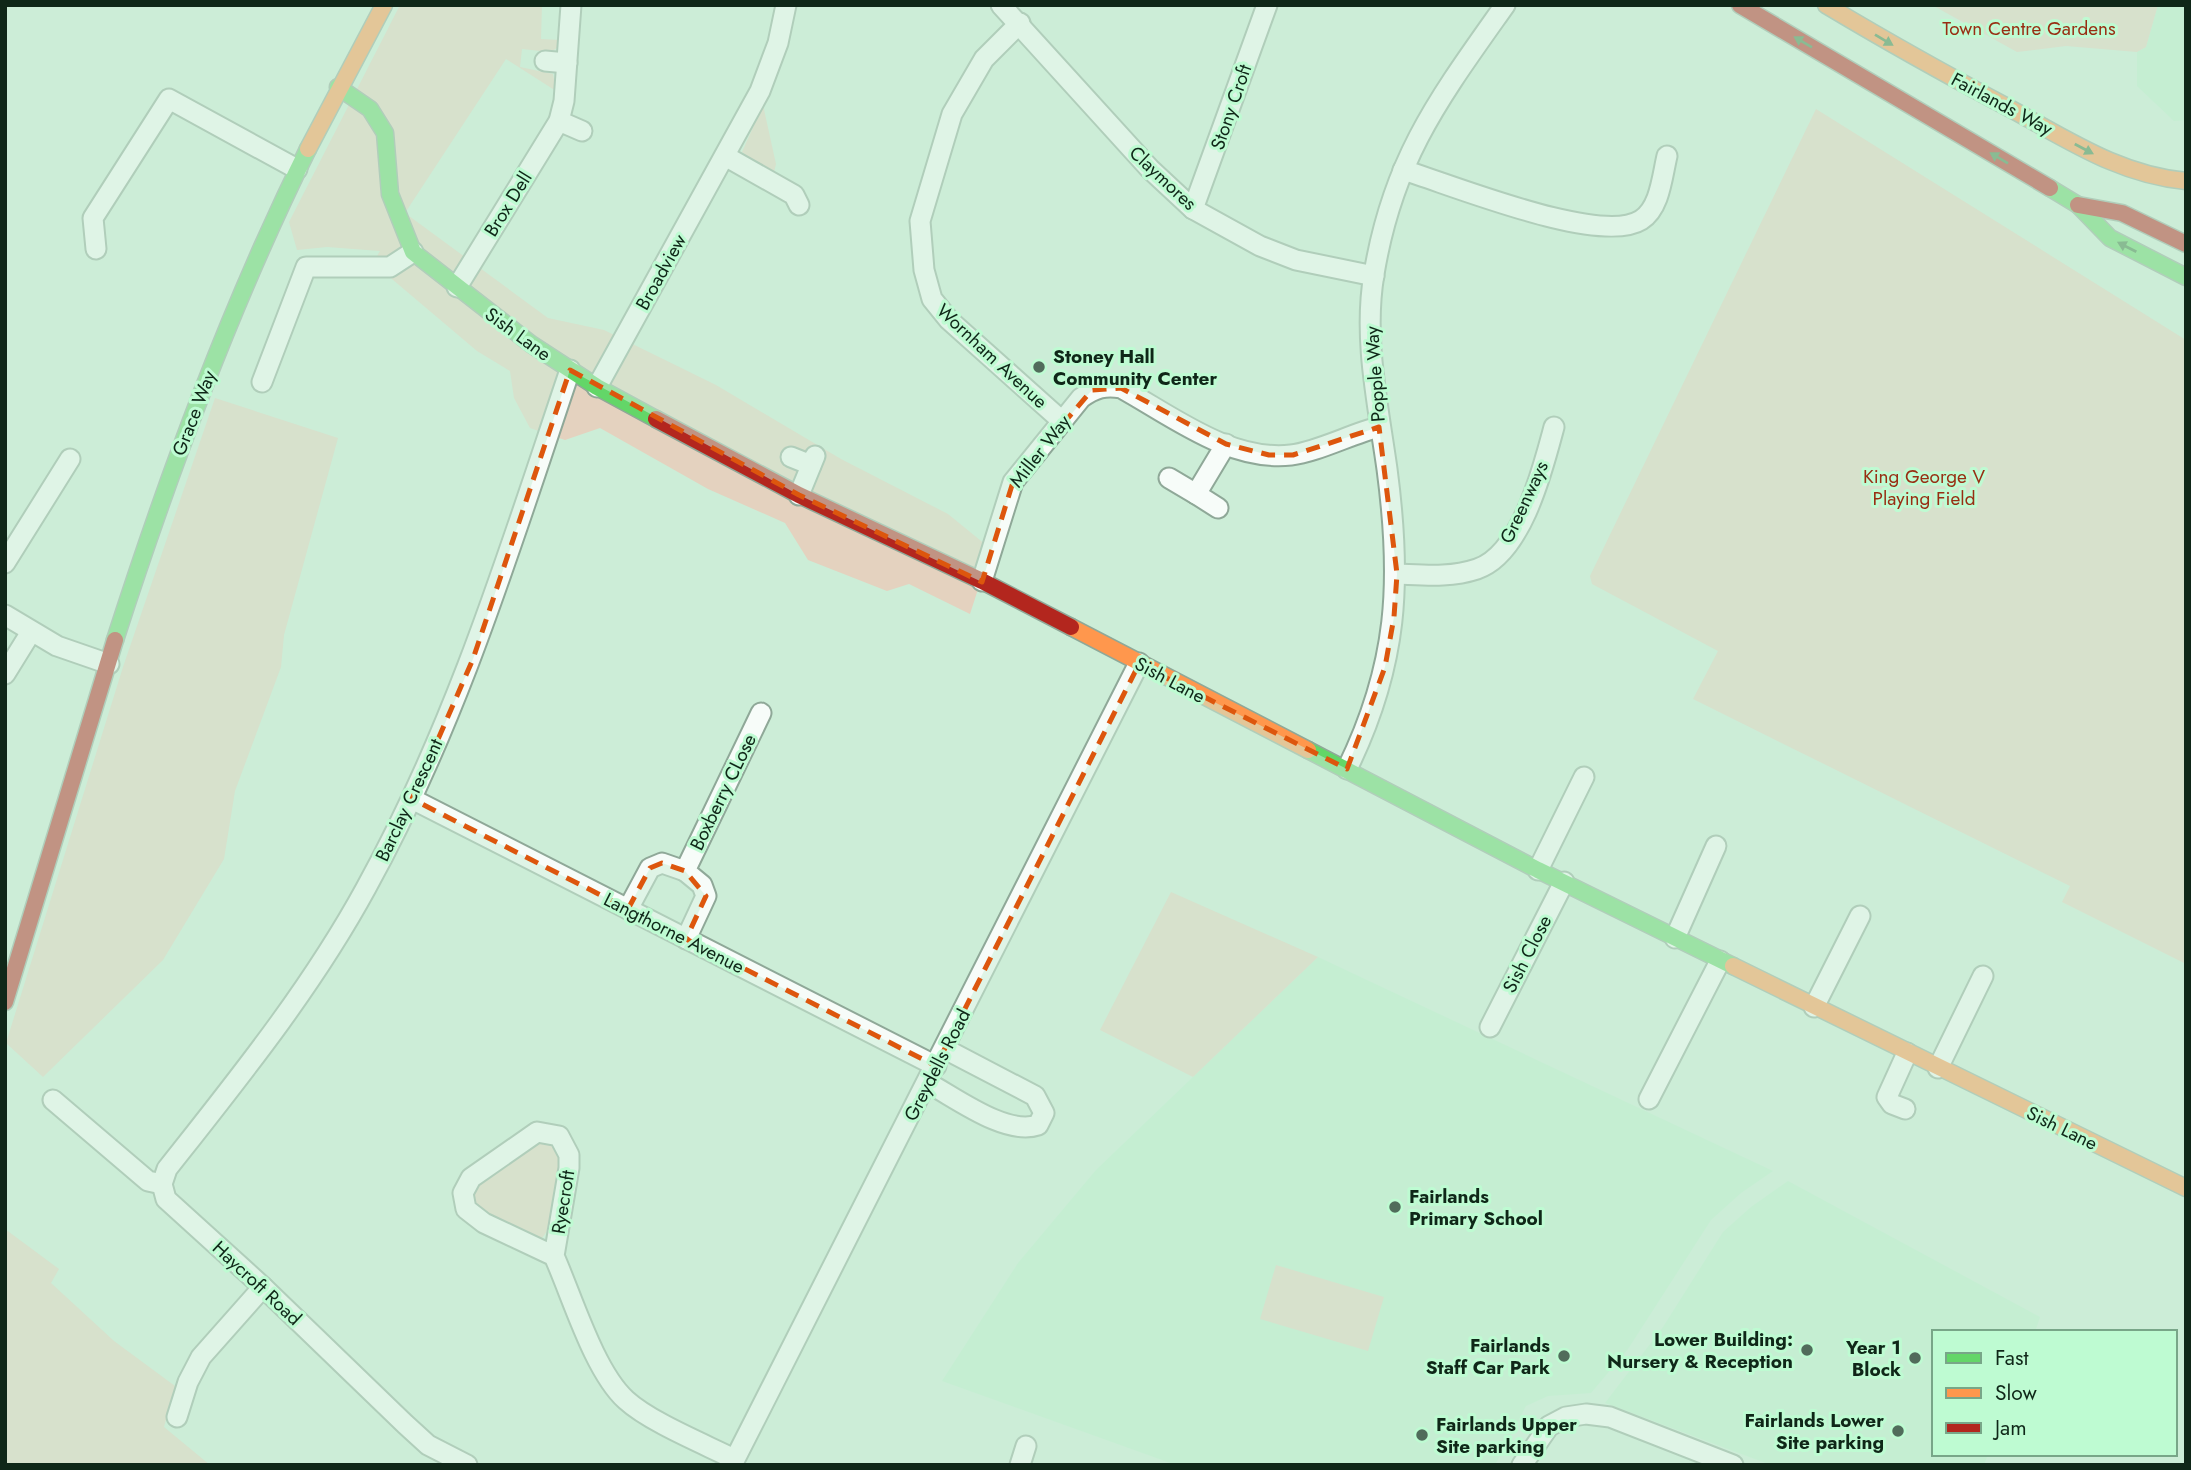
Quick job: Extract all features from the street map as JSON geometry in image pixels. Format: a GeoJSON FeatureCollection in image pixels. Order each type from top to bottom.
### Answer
{"type":"FeatureCollection","features":[{"type":"Feature","properties":{"kind":"street","name":"Grace Way"},"geometry":{"type":"LineString","coordinates":[[5,1002],[177,454],[284,196],[338,87],[384,5]]}},
{"type":"Feature","properties":{"kind":"street","name":"Brox Dell"},"geometry":{"type":"LineString","coordinates":[[457,287],[559,121],[568,63],[571,5]]}},
{"type":"Feature","properties":{"kind":"street","name":"Broadview"},"geometry":{"type":"LineString","coordinates":[[597,387],[761,89],[778,43],[786,5]]}},
{"type":"Feature","properties":{"kind":"street","name":"Claymores"},"geometry":{"type":"LineString","coordinates":[[1001,5],[1150,169],[1193,209],[1260,246],[1296,260],[1374,276]]}},
{"type":"Feature","properties":{"kind":"street","name":"Stony Croft"},"geometry":{"type":"LineString","coordinates":[[1193,209],[1209,172],[1267,5]]}},
{"type":"Feature","properties":{"kind":"street","name":"Popple Way"},"geometry":{"type":"LineString","coordinates":[[1347,769],[1367,724],[1385,667],[1394,617],[1397,574],[1371,337],[1374,276],[1386,217],[1420,130],[1447,85],[1505,5]]}},
{"type":"Feature","properties":{"kind":"street"},"geometry":{"type":"LineString","coordinates":[[1740,5],[2078,205],[2110,238],[2186,277]]}},
{"type":"Feature","properties":{"kind":"street","name":"Fairlands Way"},"geometry":{"type":"LineString","coordinates":[[1826,5],[1898,48],[2103,159],[2151,178],[2186,181]]}},
{"type":"Feature","properties":{"kind":"street","name":"Wornham Avenue"},"geometry":{"type":"LineString","coordinates":[[1020,23],[984,59],[968,82],[952,114],[920,221],[923,270],[932,299],[944,315],[1062,421]]}},
{"type":"Feature","properties":{"kind":"street"},"geometry":{"type":"LineString","coordinates":[[545,61],[568,63]]}},
{"type":"Feature","properties":{"kind":"street","name":"Sish Lane"},"geometry":{"type":"LineString","coordinates":[[338,87],[370,109],[385,133],[390,194],[413,252],[570,370],[597,387],[799,495],[982,582],[1180,687],[1347,769],[1538,870],[2186,1188]]}},
{"type":"Feature","properties":{"kind":"street"},"geometry":{"type":"LineString","coordinates":[[96,248],[93,218],[169,99],[297,169]]}},
{"type":"Feature","properties":{"kind":"street"},"geometry":{"type":"LineString","coordinates":[[559,121],[582,131]]}},
{"type":"Feature","properties":{"kind":"street"},"geometry":{"type":"LineString","coordinates":[[724,156],[794,195],[799,205]]}},
{"type":"Feature","properties":{"kind":"street"},"geometry":{"type":"LineString","coordinates":[[1403,170],[1510,207],[1611,228],[1633,224],[1650,213],[1656,202],[1667,156]]}},
{"type":"Feature","properties":{"kind":"street"},"geometry":{"type":"LineString","coordinates":[[2078,205],[2122,213],[2186,244]]}},
{"type":"Feature","properties":{"kind":"street"},"geometry":{"type":"LineString","coordinates":[[262,382],[306,267],[390,267],[413,252]]}},
{"type":"Feature","properties":{"kind":"street","name":"Barclay Crescent"},"geometry":{"type":"LineString","coordinates":[[162,1184],[167,1169],[307,987],[366,889],[412,799],[473,659],[570,370]]}},
{"type":"Feature","properties":{"kind":"street","name":"Miller Way"},"geometry":{"type":"LineString","coordinates":[[982,582],[1007,494],[1062,421],[1081,398],[1092,390],[1109,386],[1121,388],[1226,444],[1253,453],[1293,455],[1379,427]]}},
{"type":"Feature","properties":{"kind":"street","name":"Greenways"},"geometry":{"type":"LineString","coordinates":[[1397,574],[1447,576],[1478,569],[1494,560],[1508,544],[1539,479],[1554,427]]}},
{"type":"Feature","properties":{"kind":"street"},"geometry":{"type":"LineString","coordinates":[[1196,494],[1226,444]]}},
{"type":"Feature","properties":{"kind":"street"},"geometry":{"type":"LineString","coordinates":[[791,457],[813,461],[799,495]]}},
{"type":"Feature","properties":{"kind":"street"},"geometry":{"type":"LineString","coordinates":[[5,563],[70,459]]}},
{"type":"Feature","properties":{"kind":"street"},"geometry":{"type":"LineString","coordinates":[[1169,478],[1218,508]]}},
{"type":"Feature","properties":{"kind":"street"},"geometry":{"type":"LineString","coordinates":[[5,615],[57,646],[109,664]]}},
{"type":"Feature","properties":{"kind":"street"},"geometry":{"type":"LineString","coordinates":[[5,674],[31,632]]}},
{"type":"Feature","properties":{"kind":"street","name":"Greydells Road"},"geometry":{"type":"LineString","coordinates":[[733,1462],[1139,663]]}},
{"type":"Feature","properties":{"kind":"street","name":"Boxberry CLose"},"geometry":{"type":"LineString","coordinates":[[685,871],[761,713]]}},
{"type":"Feature","properties":{"kind":"street"},"geometry":{"type":"LineString","coordinates":[[1538,870],[1584,777]]}},
{"type":"Feature","properties":{"kind":"street","name":"Langthorne Avenue"},"geometry":{"type":"LineString","coordinates":[[412,799],[936,1066]]}},
{"type":"Feature","properties":{"kind":"street"},"geometry":{"type":"LineString","coordinates":[[1675,938],[1716,846]]}},
{"type":"Feature","properties":{"kind":"street","name":"Boxberry CLose"},"geometry":{"type":"LineString","coordinates":[[628,909],[650,868],[662,863],[685,871],[698,880],[706,896],[686,939]]}},
{"type":"Feature","properties":{"kind":"street","name":"Sish Close"},"geometry":{"type":"LineString","coordinates":[[1490,1027],[1564,882]]}},
{"type":"Feature","properties":{"kind":"street"},"geometry":{"type":"LineString","coordinates":[[1814,1007],[1860,916]]}},
{"type":"Feature","properties":{"kind":"street"},"geometry":{"type":"LineString","coordinates":[[1649,1099],[1720,961]]}},
{"type":"Feature","properties":{"kind":"street"},"geometry":{"type":"LineString","coordinates":[[1938,1068],[1983,976]]}},
{"type":"Feature","properties":{"kind":"street"},"geometry":{"type":"LineString","coordinates":[[1905,1110],[1892,1104],[1887,1097],[1907,1053]]}},
{"type":"Feature","properties":{"kind":"street"},"geometry":{"type":"LineString","coordinates":[[936,1066],[1035,1096],[1044,1113],[1038,1125],[1022,1128],[1007,1125],[936,1066]]}},
{"type":"Feature","properties":{"kind":"street","name":"Haycroft Road"},"geometry":{"type":"LineString","coordinates":[[53,1100],[148,1181],[162,1184],[166,1199],[263,1287],[428,1445],[465,1464]]}},
{"type":"Feature","properties":{"kind":"street","name":"Ryecroft"},"geometry":{"type":"LineString","coordinates":[[554,1256],[484,1223],[466,1209],[463,1201],[463,1192],[471,1178],[537,1132],[559,1136],[569,1154],[554,1256],[602,1367],[616,1390],[646,1414],[733,1462]]}},
{"type":"Feature","properties":{"kind":"street"},"geometry":{"type":"LineString","coordinates":[[177,1418],[188,1382],[201,1357],[263,1287]]}},
{"type":"Feature","properties":{"kind":"street"},"geometry":{"type":"LineString","coordinates":[[1522,1465],[1541,1435],[1558,1421],[1587,1413],[1610,1417],[1733,1465]]}},
{"type":"Feature","properties":{"kind":"highlighted area"},"geometry":{"type":"Polygon","coordinates":[[[570,370],[799,495],[982,582],[1013,482],[1092,390],[1121,388],[1226,444],[1269,455],[1293,455],[1379,427],[1397,574],[1394,617],[1385,667],[1347,769],[1139,664],[936,1066],[686,939],[706,896],[685,871],[662,863],[650,868],[628,909],[412,799],[473,659],[570,370]]]}},
{"type":"Feature","properties":{"kind":"shaded area"},"geometry":{"type":"Polygon","coordinates":[[[2158,5],[2186,5],[2186,120],[2174,121],[2137,86],[2137,52],[2146,47],[2158,5]]]}},
{"type":"Feature","properties":{"kind":"shaded area","name":"Fairlands Primary School"},"geometry":{"type":"Polygon","coordinates":[[[1318,957],[1773,1171],[1741,1193],[1711,1220],[1628,1349],[1591,1393],[1548,1396],[1526,1406],[1495,1465],[1176,1465],[942,1381],[1018,1263],[1096,1170],[1318,957]]]}},
{"type":"Feature","properties":{"kind":"shaded area"},"geometry":{"type":"Polygon","coordinates":[[[1788,1181],[2040,1317],[2036,1330],[1932,1330],[1932,1456],[1987,1456],[1984,1465],[1771,1465],[1605,1403],[1663,1327],[1723,1232],[1751,1207],[1788,1181]]]}},
{"type":"Feature","properties":{"kind":"green space"},"geometry":{"type":"Polygon","coordinates":[[[400,5],[542,5],[541,39],[560,40],[559,47],[550,52],[522,49],[520,67],[553,74],[556,91],[506,59],[405,213],[548,318],[604,330],[716,385],[841,459],[948,514],[991,549],[970,614],[909,584],[887,591],[808,560],[785,523],[708,489],[600,428],[565,440],[530,428],[514,398],[510,371],[477,351],[373,263],[380,251],[327,247],[297,250],[289,222],[400,5]]]}},
{"type":"Feature","properties":{"kind":"green space","name":"Town Centre Gardens"},"geometry":{"type":"Polygon","coordinates":[[[1932,5],[2158,5],[2146,47],[2137,52],[2066,46],[2017,52],[1932,5]]]}},
{"type":"Feature","properties":{"kind":"green space"},"geometry":{"type":"Polygon","coordinates":[[[763,105],[776,164],[773,176],[742,152],[763,105]]]}},
{"type":"Feature","properties":{"kind":"green space","name":"King George V Playing Field"},"geometry":{"type":"Polygon","coordinates":[[[1816,109],[2186,340],[2186,964],[2062,902],[2070,886],[1693,699],[1718,651],[1592,584],[1590,576],[1816,109]]]}},
{"type":"Feature","properties":{"kind":"green space"},"geometry":{"type":"Polygon","coordinates":[[[215,398],[338,438],[284,635],[281,667],[235,791],[224,859],[163,960],[43,1077],[6,1043],[123,667],[215,398]]]}},
{"type":"Feature","properties":{"kind":"green space"},"geometry":{"type":"Polygon","coordinates":[[[1171,892],[1318,957],[1193,1077],[1100,1030],[1171,892]]]}},
{"type":"Feature","properties":{"kind":"green space"},"geometry":{"type":"Polygon","coordinates":[[[536,1141],[553,1141],[562,1163],[560,1187],[553,1214],[545,1235],[540,1239],[478,1210],[472,1198],[477,1184],[536,1141]]]}},
{"type":"Feature","properties":{"kind":"green space"},"geometry":{"type":"Polygon","coordinates":[[[5,1229],[59,1269],[51,1283],[114,1341],[175,1386],[164,1427],[210,1465],[5,1465],[5,1229]]]}},
{"type":"Feature","properties":{"kind":"green space"},"geometry":{"type":"Polygon","coordinates":[[[1276,1265],[1384,1297],[1368,1351],[1260,1319],[1276,1265]]]}},
{"type":"Feature","properties":{"kind":"traffic: fast"},"geometry":{"type":"LineString","coordinates":[[338,87],[370,109],[385,133],[390,194],[413,252],[531,344],[597,387],[656,419]]}},
{"type":"Feature","properties":{"kind":"traffic: fast"},"geometry":{"type":"LineString","coordinates":[[115,640],[202,391],[253,269],[308,149]]}},
{"type":"Feature","properties":{"kind":"traffic: fast"},"geometry":{"type":"LineString","coordinates":[[2050,188],[2078,205],[2110,238],[2186,277]]}},
{"type":"Feature","properties":{"kind":"traffic: fast"},"geometry":{"type":"LineString","coordinates":[[1308,750],[1538,870],[1733,966]]}},
{"type":"Feature","properties":{"kind":"traffic: slow"},"geometry":{"type":"LineString","coordinates":[[308,149],[384,5]]}},
{"type":"Feature","properties":{"kind":"traffic: slow"},"geometry":{"type":"LineString","coordinates":[[1826,5],[2094,154],[2138,171],[2186,181]]}},
{"type":"Feature","properties":{"kind":"traffic: slow"},"geometry":{"type":"LineString","coordinates":[[1071,627],[1308,750]]}},
{"type":"Feature","properties":{"kind":"traffic: slow"},"geometry":{"type":"LineString","coordinates":[[1733,966],[2186,1188]]}},
{"type":"Feature","properties":{"kind":"traffic: jam"},"geometry":{"type":"LineString","coordinates":[[1740,5],[2050,188]]}},
{"type":"Feature","properties":{"kind":"traffic: jam"},"geometry":{"type":"LineString","coordinates":[[2078,205],[2122,213],[2186,244]]}},
{"type":"Feature","properties":{"kind":"traffic: jam"},"geometry":{"type":"LineString","coordinates":[[656,419],[799,495],[982,581],[1071,627]]}},
{"type":"Feature","properties":{"kind":"traffic: jam"},"geometry":{"type":"LineString","coordinates":[[5,1002],[115,640]]}},
{"type":"Feature","properties":{"kind":"place","name":"Stoney Hall Community Center"},"geometry":{"type":"Point","coordinates":[1039,367]}},
{"type":"Feature","properties":{"kind":"place","name":"Fairlands Primary School"},"geometry":{"type":"Point","coordinates":[1395,1207]}},
{"type":"Feature","properties":{"kind":"place","name":"Lower Building: Nursery & Reception"},"geometry":{"type":"Point","coordinates":[1807,1350]}},
{"type":"Feature","properties":{"kind":"place","name":"Fairlands Staff Car Park"},"geometry":{"type":"Point","coordinates":[1564,1356]}},
{"type":"Feature","properties":{"kind":"place","name":"Year 1 Block"},"geometry":{"type":"Point","coordinates":[1915,1358]}},
{"type":"Feature","properties":{"kind":"place","name":"Fairlands Lower Site parking"},"geometry":{"type":"Point","coordinates":[1898,1431]}},
{"type":"Feature","properties":{"kind":"place","name":"Fairlands Upper Site parking"},"geometry":{"type":"Point","coordinates":[1422,1435]}}]}
